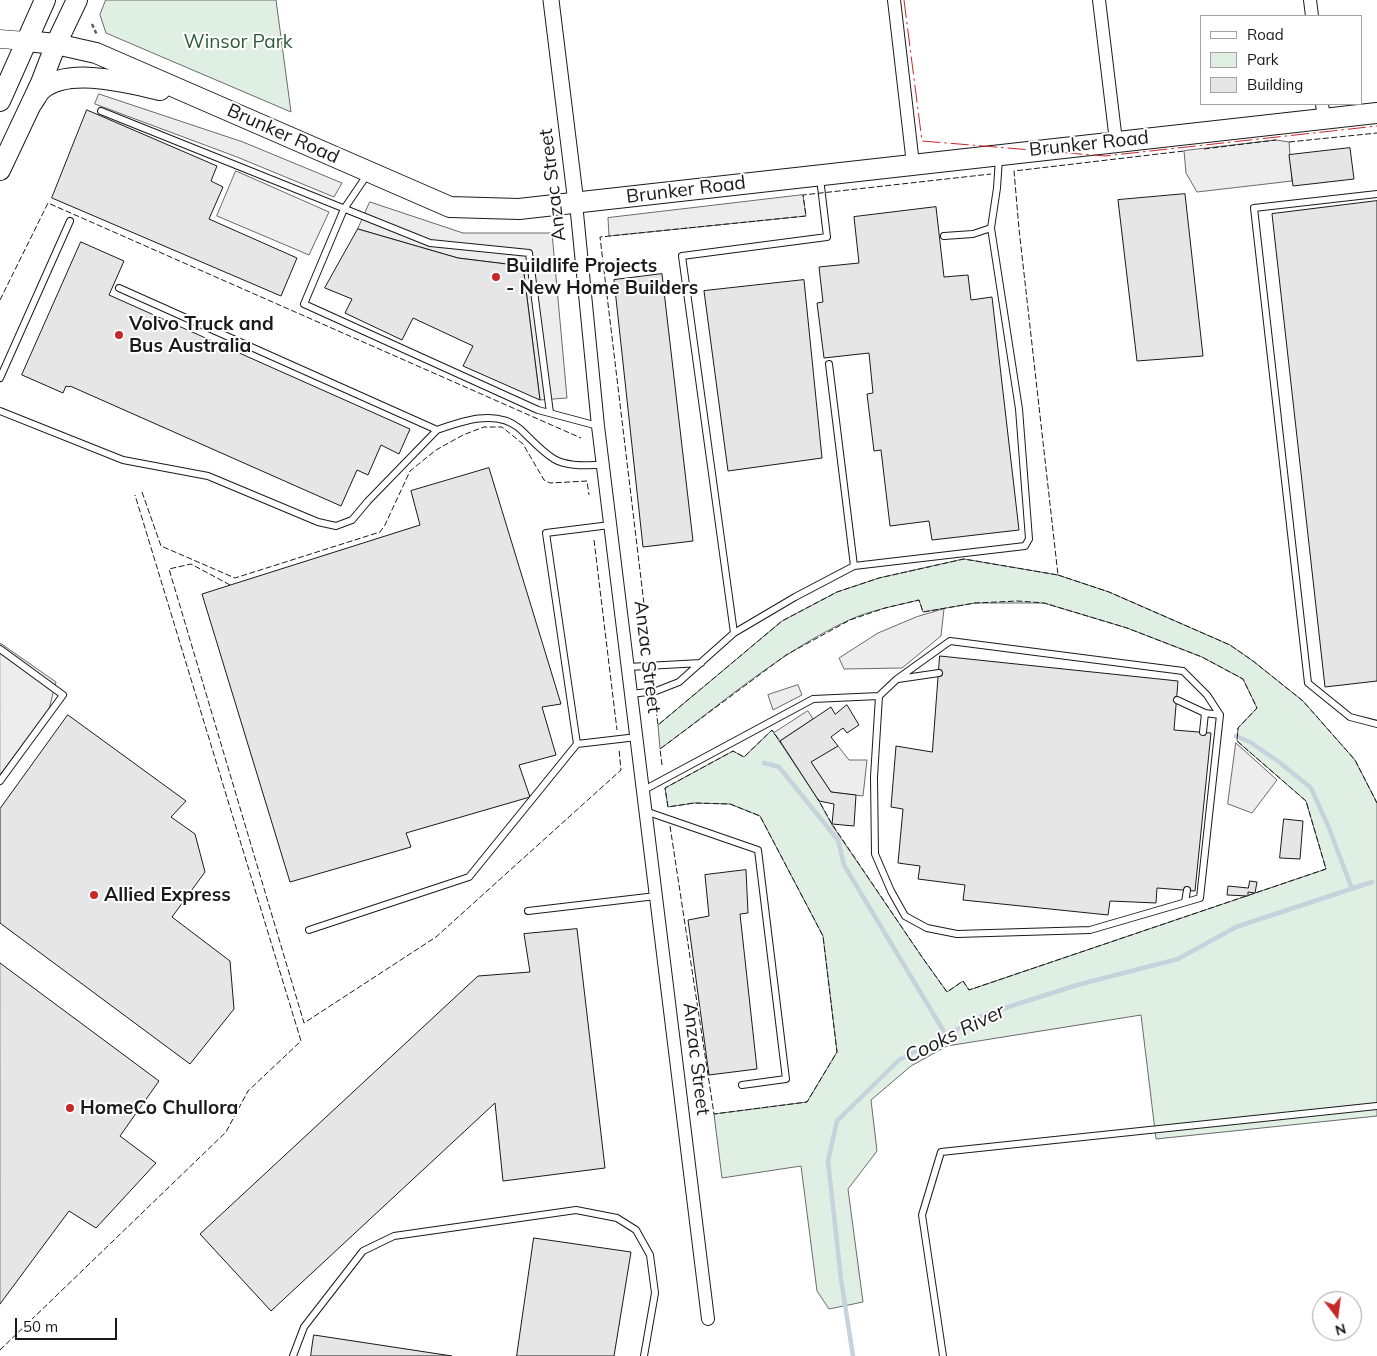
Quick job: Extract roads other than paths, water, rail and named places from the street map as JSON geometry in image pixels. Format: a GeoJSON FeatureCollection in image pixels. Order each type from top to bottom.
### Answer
{"type":"FeatureCollection","features":[{"type":"Feature","properties":{"kind":"main road"},"geometry":{"type":"LineString","coordinates":[[0,101],[45,0]]}},
{"type":"Feature","properties":{"kind":"main road"},"geometry":{"type":"LineString","coordinates":[[0,170],[77,0]]}},
{"type":"Feature","properties":{"kind":"main road"},"geometry":{"type":"LineString","coordinates":[[0,39],[26,41]]}},
{"type":"Feature","properties":{"kind":"main road","name":"Brunker Road"},"geometry":{"type":"LineString","coordinates":[[26,41],[56,44],[96,53],[450,207],[519,209],[1116,142],[1323,111],[1377,113]]}},
{"type":"Feature","properties":{"kind":"main road"},"geometry":{"type":"LineString","coordinates":[[30,107],[41,90],[56,81],[76,78],[98,78],[125,82],[203,99]]}},
{"type":"Feature","properties":{"kind":"street","name":"Anzac Street"},"geometry":{"type":"LineString","coordinates":[[551,0],[576,203],[598,426],[708,1319]]}},
{"type":"Feature","properties":{"kind":"street"},"geometry":{"type":"LineString","coordinates":[[894,0],[913,164]]}},
{"type":"Feature","properties":{"kind":"street"},"geometry":{"type":"LineString","coordinates":[[1100,0],[1116,142]]}},
{"type":"Feature","properties":{"kind":"street"},"geometry":{"type":"LineString","coordinates":[[1310,0],[1312,15]]}},
{"type":"Feature","properties":{"kind":"lane"},"geometry":{"type":"LineString","coordinates":[[101,110],[430,243],[529,253],[550,413]]}},
{"type":"Feature","properties":{"kind":"lane"},"geometry":{"type":"LineString","coordinates":[[631,694],[656,691],[679,682],[734,633],[795,597],[854,566],[1026,546],[1029,539],[1019,409],[991,228],[1000,154]]}},
{"type":"Feature","properties":{"kind":"lane"},"geometry":{"type":"LineString","coordinates":[[369,172],[344,209],[304,304],[538,410],[598,426]]}},
{"type":"Feature","properties":{"kind":"lane"},"geometry":{"type":"LineString","coordinates":[[734,633],[682,256],[827,237],[820,175]]}},
{"type":"Feature","properties":{"kind":"lane"},"geometry":{"type":"LineString","coordinates":[[1377,194],[1254,208],[1308,683],[1350,717],[1377,724]]}},
{"type":"Feature","properties":{"kind":"lane"},"geometry":{"type":"LineString","coordinates":[[0,378],[70,221]]}},
{"type":"Feature","properties":{"kind":"lane"},"geometry":{"type":"LineString","coordinates":[[944,236],[973,234],[991,228]]}},
{"type":"Feature","properties":{"kind":"lane"},"geometry":{"type":"LineString","coordinates":[[119,288],[437,430]]}},
{"type":"Feature","properties":{"kind":"lane"},"geometry":{"type":"LineString","coordinates":[[829,364],[854,566]]}},
{"type":"Feature","properties":{"kind":"lane"},"geometry":{"type":"LineString","coordinates":[[0,411],[123,460],[208,476],[318,522],[336,526],[352,520],[368,500],[437,430],[481,418],[499,418],[516,426],[554,460],[573,465],[603,465]]}},
{"type":"Feature","properties":{"kind":"lane"},"geometry":{"type":"LineString","coordinates":[[577,744],[546,533],[610,525]]}},
{"type":"Feature","properties":{"kind":"lane"},"geometry":{"type":"LineString","coordinates":[[642,790],[813,700],[879,696],[897,679],[950,641],[1183,671],[1207,695],[1220,715],[1200,898],[1090,930],[957,934],[927,928],[905,916],[891,891],[875,854],[874,777],[879,696]]}},
{"type":"Feature","properties":{"kind":"lane"},"geometry":{"type":"LineString","coordinates":[[0,650],[62,695],[0,781]]}},
{"type":"Feature","properties":{"kind":"lane"},"geometry":{"type":"LineString","coordinates":[[628,667],[701,663]]}},
{"type":"Feature","properties":{"kind":"lane"},"geometry":{"type":"LineString","coordinates":[[897,679],[939,673]]}},
{"type":"Feature","properties":{"kind":"lane"},"geometry":{"type":"LineString","coordinates":[[1177,700],[1205,713],[1220,715]]}},
{"type":"Feature","properties":{"kind":"lane"},"geometry":{"type":"LineString","coordinates":[[1203,732],[1205,713]]}},
{"type":"Feature","properties":{"kind":"lane"},"geometry":{"type":"LineString","coordinates":[[309,930],[469,877],[577,744],[637,737]]}},
{"type":"Feature","properties":{"kind":"lane"},"geometry":{"type":"LineString","coordinates":[[645,811],[758,850],[786,1079],[742,1085]]}},
{"type":"Feature","properties":{"kind":"lane"},"geometry":{"type":"LineString","coordinates":[[1186,902],[1187,890]]}},
{"type":"Feature","properties":{"kind":"lane"},"geometry":{"type":"LineString","coordinates":[[528,911],[656,896]]}},
{"type":"Feature","properties":{"kind":"lane"},"geometry":{"type":"LineString","coordinates":[[943,1356],[922,1215],[941,1152],[1377,1106]]}},
{"type":"Feature","properties":{"kind":"lane"},"geometry":{"type":"LineString","coordinates":[[292,1356],[304,1327],[363,1251],[394,1236],[576,1210],[617,1218],[636,1230],[650,1255],[655,1293],[644,1356]]}},
{"type":"Feature","properties":{"kind":"waterway"},"geometry":{"type":"LineString","coordinates":[[1236,736],[1250,742],[1279,762],[1311,788],[1329,828],[1352,889]]}},
{"type":"Feature","properties":{"kind":"waterway"},"geometry":{"type":"LineString","coordinates":[[764,763],[779,767],[838,840],[844,865],[946,1035]]}},
{"type":"Feature","properties":{"kind":"waterway","name":"Cooks River"},"geometry":{"type":"LineString","coordinates":[[853,1356],[841,1279],[828,1161],[837,1121],[899,1060],[986,1014],[1077,985],[1178,959],[1236,927],[1372,882]]}},
{"type":"Feature","properties":{"kind":"place","name":"Buildlife Projects - New Home Builders"},"geometry":{"type":"Point","coordinates":[496,277]}},
{"type":"Feature","properties":{"kind":"place","name":"Volvo Truck and Bus Australia"},"geometry":{"type":"Point","coordinates":[119,335]}},
{"type":"Feature","properties":{"kind":"place","name":"Allied Express"},"geometry":{"type":"Point","coordinates":[94,895]}},
{"type":"Feature","properties":{"kind":"place","name":"HomeCo Chullora"},"geometry":{"type":"Point","coordinates":[70,1108]}},
{"type":"Feature","properties":{"kind":"park label","name":"Winsor Park"},"geometry":{"type":"Point","coordinates":[238,42]}}]}
